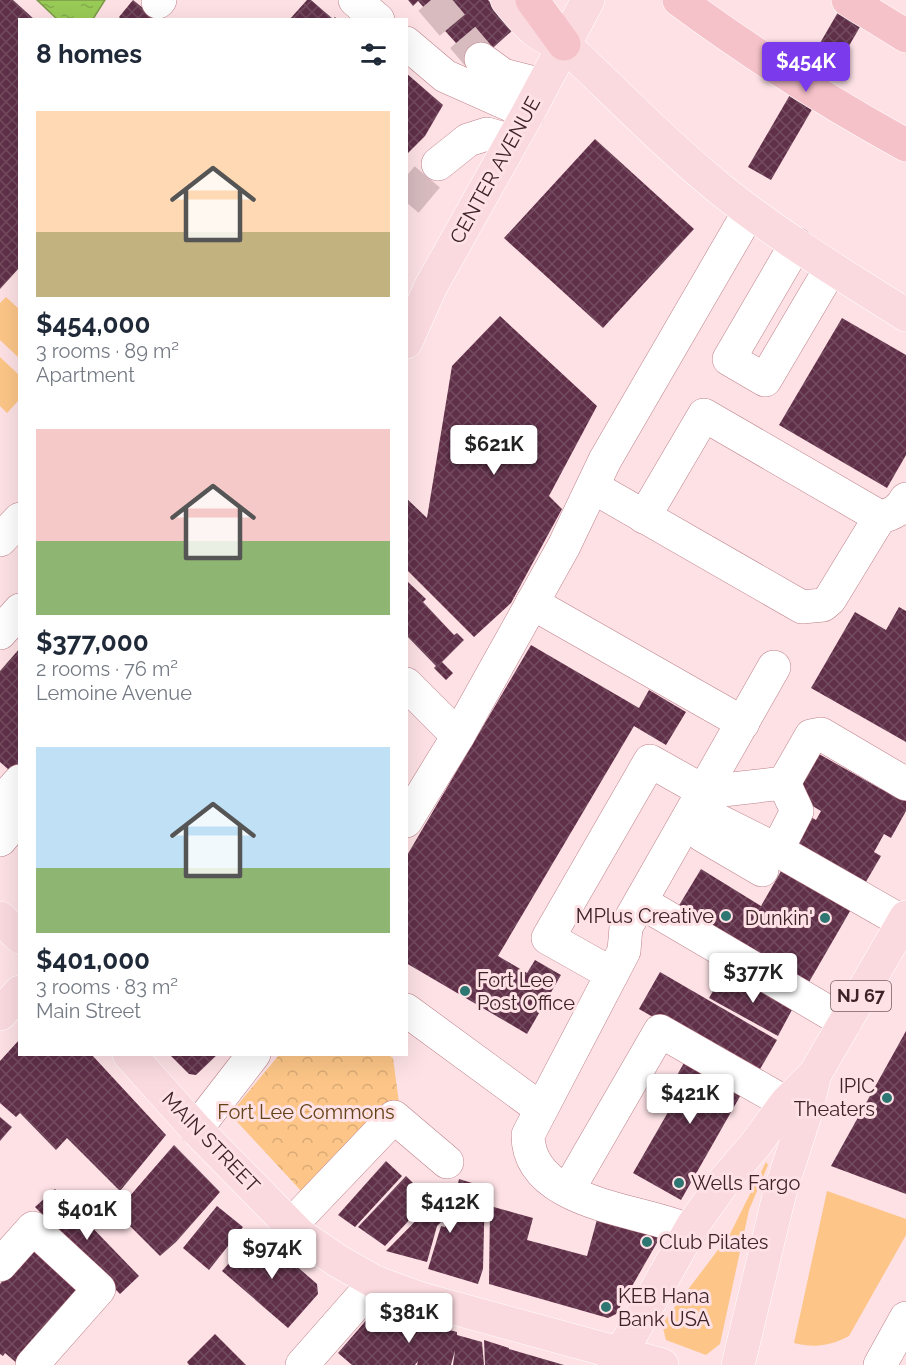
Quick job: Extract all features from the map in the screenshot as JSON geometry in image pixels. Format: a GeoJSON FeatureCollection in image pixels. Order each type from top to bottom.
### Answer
{"type":"FeatureCollection","features":[{"type":"Feature","properties":{"kind":"highway"},"geometry":{"type":"LineString","coordinates":[[532,0],[564,44]]}},
{"type":"Feature","properties":{"kind":"highway"},"geometry":{"type":"LineString","coordinates":[[679,0],[776,68],[906,145]]}},
{"type":"Feature","properties":{"kind":"highway"},"geometry":{"type":"LineString","coordinates":[[848,0],[906,36]]}},
{"type":"Feature","properties":{"kind":"highway"},"geometry":{"type":"LineString","coordinates":[[891,0],[906,10]]}},
{"type":"Feature","properties":{"kind":"main road"},"geometry":{"type":"LineString","coordinates":[[507,0],[530,28],[551,41],[564,44],[682,156],[749,212],[831,268],[906,315]]}},
{"type":"Feature","properties":{"kind":"main road","name":"CENTER AVENUE"},"geometry":{"type":"LineString","coordinates":[[408,332],[416,293],[527,113],[587,1]]}},
{"type":"Feature","properties":{"kind":"main road"},"geometry":{"type":"LineString","coordinates":[[0,918],[18,935]]}},
{"type":"Feature","properties":{"kind":"main road","name":"NJ 67"},"geometry":{"type":"LineString","coordinates":[[617,1359],[690,1231],[725,1180],[786,1103],[815,1074],[905,919]]}},
{"type":"Feature","properties":{"kind":"main road"},"geometry":{"type":"LineString","coordinates":[[0,1014],[18,994]]}},
{"type":"Feature","properties":{"kind":"main road","name":"MAIN STREET"},"geometry":{"type":"LineString","coordinates":[[131,1056],[196,1129],[300,1235],[338,1262],[375,1281],[421,1299],[617,1359],[662,1365]]}},
{"type":"Feature","properties":{"kind":"main road","name":"NJ 67"},"geometry":{"type":"LineString","coordinates":[[738,1365],[780,1192],[806,1112],[815,1074]]}},
{"type":"Feature","properties":{"kind":"street"},"geometry":{"type":"LineString","coordinates":[[355,0],[376,18]]}},
{"type":"Feature","properties":{"kind":"street"},"geometry":{"type":"LineString","coordinates":[[408,45],[445,76],[527,113]]}},
{"type":"Feature","properties":{"kind":"street"},"geometry":{"type":"LineString","coordinates":[[481,59],[503,75],[527,113]]}},
{"type":"Feature","properties":{"kind":"street"},"geometry":{"type":"LineString","coordinates":[[438,164],[468,140],[487,134],[527,113]]}},
{"type":"Feature","properties":{"kind":"street"},"geometry":{"type":"LineString","coordinates":[[408,818],[458,736],[564,546],[605,460],[749,212]]}},
{"type":"Feature","properties":{"kind":"street"},"geometry":{"type":"LineString","coordinates":[[796,244],[729,359],[765,380],[831,268]]}},
{"type":"Feature","properties":{"kind":"street"},"geometry":{"type":"LineString","coordinates":[[593,487],[644,517],[796,605],[808,607],[823,605],[836,593],[893,508],[704,415],[644,517]]}},
{"type":"Feature","properties":{"kind":"street"},"geometry":{"type":"LineString","coordinates":[[0,540],[18,521]]}},
{"type":"Feature","properties":{"kind":"street"},"geometry":{"type":"LineString","coordinates":[[532,603],[743,723]]}},
{"type":"Feature","properties":{"kind":"street"},"geometry":{"type":"LineString","coordinates":[[0,633],[18,612]]}},
{"type":"Feature","properties":{"kind":"street"},"geometry":{"type":"LineString","coordinates":[[690,1231],[675,1224],[601,1206],[568,1190],[544,1174],[532,1161],[528,1147],[528,1135],[624,951],[626,927],[774,667]]}},
{"type":"Feature","properties":{"kind":"street"},"geometry":{"type":"LineString","coordinates":[[408,686],[458,736]]}},
{"type":"Feature","properties":{"kind":"street"},"geometry":{"type":"LineString","coordinates":[[695,809],[784,783],[811,736],[816,734],[821,734],[906,784]]}},
{"type":"Feature","properties":{"kind":"street"},"geometry":{"type":"LineString","coordinates":[[612,974],[548,938],[650,761],[695,809],[769,860],[905,919]]}},
{"type":"Feature","properties":{"kind":"street"},"geometry":{"type":"LineString","coordinates":[[0,803],[18,783]]}},
{"type":"Feature","properties":{"kind":"street"},"geometry":{"type":"LineString","coordinates":[[769,860],[797,811],[784,783]]}},
{"type":"Feature","properties":{"kind":"street"},"geometry":{"type":"LineString","coordinates":[[0,840],[18,818]]}},
{"type":"Feature","properties":{"kind":"street"},"geometry":{"type":"LineString","coordinates":[[641,902],[845,1022]]}},
{"type":"Feature","properties":{"kind":"street"},"geometry":{"type":"LineString","coordinates":[[408,1011],[541,1109]]}},
{"type":"Feature","properties":{"kind":"street"},"geometry":{"type":"LineString","coordinates":[[568,1190],[660,1031],[786,1103]]}},
{"type":"Feature","properties":{"kind":"street"},"geometry":{"type":"LineString","coordinates":[[196,1129],[252,1056]]}},
{"type":"Feature","properties":{"kind":"street"},"geometry":{"type":"LineString","coordinates":[[291,1225],[394,1117],[447,1162]]}},
{"type":"Feature","properties":{"kind":"street"},"geometry":{"type":"LineString","coordinates":[[0,1265],[33,1228],[99,1289],[32,1365]]}},
{"type":"Feature","properties":{"kind":"street"},"geometry":{"type":"LineString","coordinates":[[302,1365],[375,1281]]}},
{"type":"Feature","properties":{"kind":"street"},"geometry":{"type":"LineString","coordinates":[[880,1365],[906,1318]]}},
{"type":"Feature","properties":{"kind":"green space"},"geometry":{"type":"Polygon","coordinates":[[[6,297],[18,308],[18,357],[0,340],[0,303],[6,297]]]}},
{"type":"Feature","properties":{"kind":"green space"},"geometry":{"type":"Polygon","coordinates":[[[0,357],[18,374],[18,401],[7,413],[0,406],[0,357]]]}},
{"type":"Feature","properties":{"kind":"green space","name":"Fort Lee Commons"},"geometry":{"type":"Polygon","coordinates":[[[278,1056],[390,1056],[393,1058],[399,1103],[303,1193],[230,1114],[278,1056]]]}},
{"type":"Feature","properties":{"kind":"green space"},"geometry":{"type":"Polygon","coordinates":[[[766,1162],[768,1165],[749,1210],[720,1344],[706,1355],[666,1340],[662,1324],[730,1234],[766,1162]]]}},
{"type":"Feature","properties":{"kind":"green space"},"geometry":{"type":"Polygon","coordinates":[[[827,1191],[906,1219],[906,1235],[849,1336],[822,1345],[802,1345],[794,1343],[827,1191]]]}},
{"type":"Feature","properties":{"kind":"water"},"geometry":{"type":"Polygon","coordinates":[[[37,0],[105,0],[94,18],[56,18],[37,0]]]}},
{"type":"Feature","properties":{"kind":"building"},"geometry":{"type":"Polygon","coordinates":[[[0,0],[13,0],[33,18],[18,18],[18,269],[0,289],[0,0]]]}},
{"type":"Feature","properties":{"kind":"building"},"geometry":{"type":"Polygon","coordinates":[[[133,0],[156,18],[120,18],[133,0]]]}},
{"type":"Feature","properties":{"kind":"building"},"geometry":{"type":"Polygon","coordinates":[[[307,0],[311,0],[332,18],[291,18],[307,0]]]}},
{"type":"Feature","properties":{"kind":"building"},"geometry":{"type":"Polygon","coordinates":[[[408,0],[488,0],[514,29],[475,64],[418,1],[413,6],[408,0]]]}},
{"type":"Feature","properties":{"kind":"building"},"geometry":{"type":"Polygon","coordinates":[[[841,7],[864,20],[771,180],[748,167],[841,7]]]}},
{"type":"Feature","properties":{"kind":"building"},"geometry":{"type":"Polygon","coordinates":[[[408,75],[443,105],[425,136],[408,153],[408,75]]]}},
{"type":"Feature","properties":{"kind":"building"},"geometry":{"type":"Polygon","coordinates":[[[595,139],[694,229],[603,328],[504,238],[595,139]]]}},
{"type":"Feature","properties":{"kind":"building"},"geometry":{"type":"Polygon","coordinates":[[[500,316],[597,406],[549,496],[562,509],[511,603],[474,637],[408,571],[408,500],[427,518],[452,366],[500,316]]]}},
{"type":"Feature","properties":{"kind":"building"},"geometry":{"type":"Polygon","coordinates":[[[842,318],[906,355],[906,455],[887,488],[779,425],[842,318]]]}},
{"type":"Feature","properties":{"kind":"building"},"geometry":{"type":"Polygon","coordinates":[[[408,582],[426,599],[423,602],[454,635],[457,633],[464,640],[442,662],[453,673],[446,680],[434,668],[436,666],[408,637],[408,582]]]}},
{"type":"Feature","properties":{"kind":"building"},"geometry":{"type":"Polygon","coordinates":[[[899,607],[906,611],[906,742],[811,688],[855,612],[886,630],[899,607]]]}},
{"type":"Feature","properties":{"kind":"building"},"geometry":{"type":"Polygon","coordinates":[[[531,645],[639,708],[649,690],[686,712],[666,745],[634,726],[498,956],[527,973],[535,960],[561,975],[527,1034],[408,964],[408,854],[531,645]]]}},
{"type":"Feature","properties":{"kind":"building"},"geometry":{"type":"Polygon","coordinates":[[[18,650],[17,777],[0,762],[0,671],[18,650]]]}},
{"type":"Feature","properties":{"kind":"building"},"geometry":{"type":"Polygon","coordinates":[[[819,754],[881,789],[884,783],[906,795],[906,811],[891,838],[884,834],[874,852],[881,856],[860,892],[789,852],[809,816],[816,820],[821,811],[796,796],[819,754]]]}},
{"type":"Feature","properties":{"kind":"building"},"geometry":{"type":"Polygon","coordinates":[[[784,866],[853,906],[805,989],[675,912],[701,869],[761,906],[784,866]]]}},
{"type":"Feature","properties":{"kind":"building"},"geometry":{"type":"Polygon","coordinates":[[[660,972],[777,1040],[756,1076],[639,1009],[660,972]]]}},
{"type":"Feature","properties":{"kind":"building"},"geometry":{"type":"Polygon","coordinates":[[[741,978],[794,1006],[778,1036],[709,998],[717,984],[741,978]]]}},
{"type":"Feature","properties":{"kind":"building","name":"IPIC Theaters"},"geometry":{"type":"Polygon","coordinates":[[[906,1031],[906,1194],[831,1166],[906,1031]]]}},
{"type":"Feature","properties":{"kind":"building"},"geometry":{"type":"Polygon","coordinates":[[[18,1041],[18,1056],[93,1056],[166,1135],[120,1191],[67,1138],[56,1150],[20,1113],[16,1117],[0,1103],[0,1061],[18,1041]]]}},
{"type":"Feature","properties":{"kind":"building"},"geometry":{"type":"Polygon","coordinates":[[[690,1052],[747,1084],[681,1200],[633,1173],[675,1100],[666,1095],[690,1052]]]}},
{"type":"Feature","properties":{"kind":"building"},"geometry":{"type":"Polygon","coordinates":[[[171,1056],[216,1056],[196,1075],[189,1074],[171,1056]]]}},
{"type":"Feature","properties":{"kind":"building"},"geometry":{"type":"Polygon","coordinates":[[[0,1117],[12,1127],[0,1141],[0,1117]]]}},
{"type":"Feature","properties":{"kind":"building"},"geometry":{"type":"Polygon","coordinates":[[[174,1145],[220,1192],[176,1242],[160,1256],[116,1212],[174,1145]]]}},
{"type":"Feature","properties":{"kind":"building"},"geometry":{"type":"Polygon","coordinates":[[[386,1161],[402,1176],[355,1227],[338,1215],[386,1161]]]}},
{"type":"Feature","properties":{"kind":"building"},"geometry":{"type":"Polygon","coordinates":[[[406,1176],[429,1199],[385,1246],[358,1227],[406,1176]]]}},
{"type":"Feature","properties":{"kind":"building"},"geometry":{"type":"Polygon","coordinates":[[[459,1179],[485,1187],[483,1269],[478,1284],[428,1269],[441,1226],[445,1227],[447,1223],[442,1221],[437,1226],[427,1262],[386,1251],[450,1186],[457,1188],[459,1179]]]}},
{"type":"Feature","properties":{"kind":"building"},"geometry":{"type":"Polygon","coordinates":[[[55,1189],[139,1276],[120,1294],[35,1207],[55,1189]]]}},
{"type":"Feature","properties":{"kind":"building"},"geometry":{"type":"Polygon","coordinates":[[[217,1206],[243,1227],[209,1270],[183,1248],[217,1206]]]}},
{"type":"Feature","properties":{"kind":"building"},"geometry":{"type":"Polygon","coordinates":[[[490,1206],[533,1218],[527,1240],[587,1256],[598,1216],[662,1234],[616,1314],[608,1318],[489,1284],[490,1206]]]}},
{"type":"Feature","properties":{"kind":"building"},"geometry":{"type":"Polygon","coordinates":[[[257,1232],[317,1284],[318,1294],[288,1328],[222,1271],[257,1232]]]}},
{"type":"Feature","properties":{"kind":"building"},"geometry":{"type":"Polygon","coordinates":[[[31,1248],[82,1292],[19,1365],[5,1353],[3,1356],[0,1354],[0,1284],[31,1248]]]}},
{"type":"Feature","properties":{"kind":"building"},"geometry":{"type":"Polygon","coordinates":[[[375,1310],[457,1332],[457,1335],[482,1342],[484,1365],[453,1365],[455,1350],[451,1365],[417,1365],[418,1361],[415,1365],[352,1365],[338,1353],[375,1310]]]}},
{"type":"Feature","properties":{"kind":"building"},"geometry":{"type":"Polygon","coordinates":[[[215,1334],[246,1365],[189,1365],[187,1362],[215,1334]]]}},
{"type":"Feature","properties":{"kind":"building"},"geometry":{"type":"Polygon","coordinates":[[[484,1340],[509,1349],[564,1365],[485,1365],[484,1340]]]}},
{"type":"Feature","properties":{"kind":"tunnel"},"geometry":{"type":"LineString","coordinates":[[431,0],[481,59]]}},
{"type":"Feature","properties":{"kind":"tunnel"},"geometry":{"type":"LineString","coordinates":[[408,200],[438,164]]}},
{"type":"Feature","properties":{"kind":"place","name":"MPlus Creative"},"geometry":{"type":"Point","coordinates":[726,916]}},
{"type":"Feature","properties":{"kind":"place","name":"Dunkin'"},"geometry":{"type":"Point","coordinates":[825,918]}},
{"type":"Feature","properties":{"kind":"place","name":"Fort Lee Post Office"},"geometry":{"type":"Point","coordinates":[465,991]}},
{"type":"Feature","properties":{"kind":"place","name":"IPIC Theaters"},"geometry":{"type":"Point","coordinates":[887,1098]}},
{"type":"Feature","properties":{"kind":"place","name":"Wells Fargo"},"geometry":{"type":"Point","coordinates":[679,1183]}},
{"type":"Feature","properties":{"kind":"place","name":"Club Pilates"},"geometry":{"type":"Point","coordinates":[647,1242]}},
{"type":"Feature","properties":{"kind":"place","name":"KEB Hana Bank USA"},"geometry":{"type":"Point","coordinates":[606,1307]}}]}
